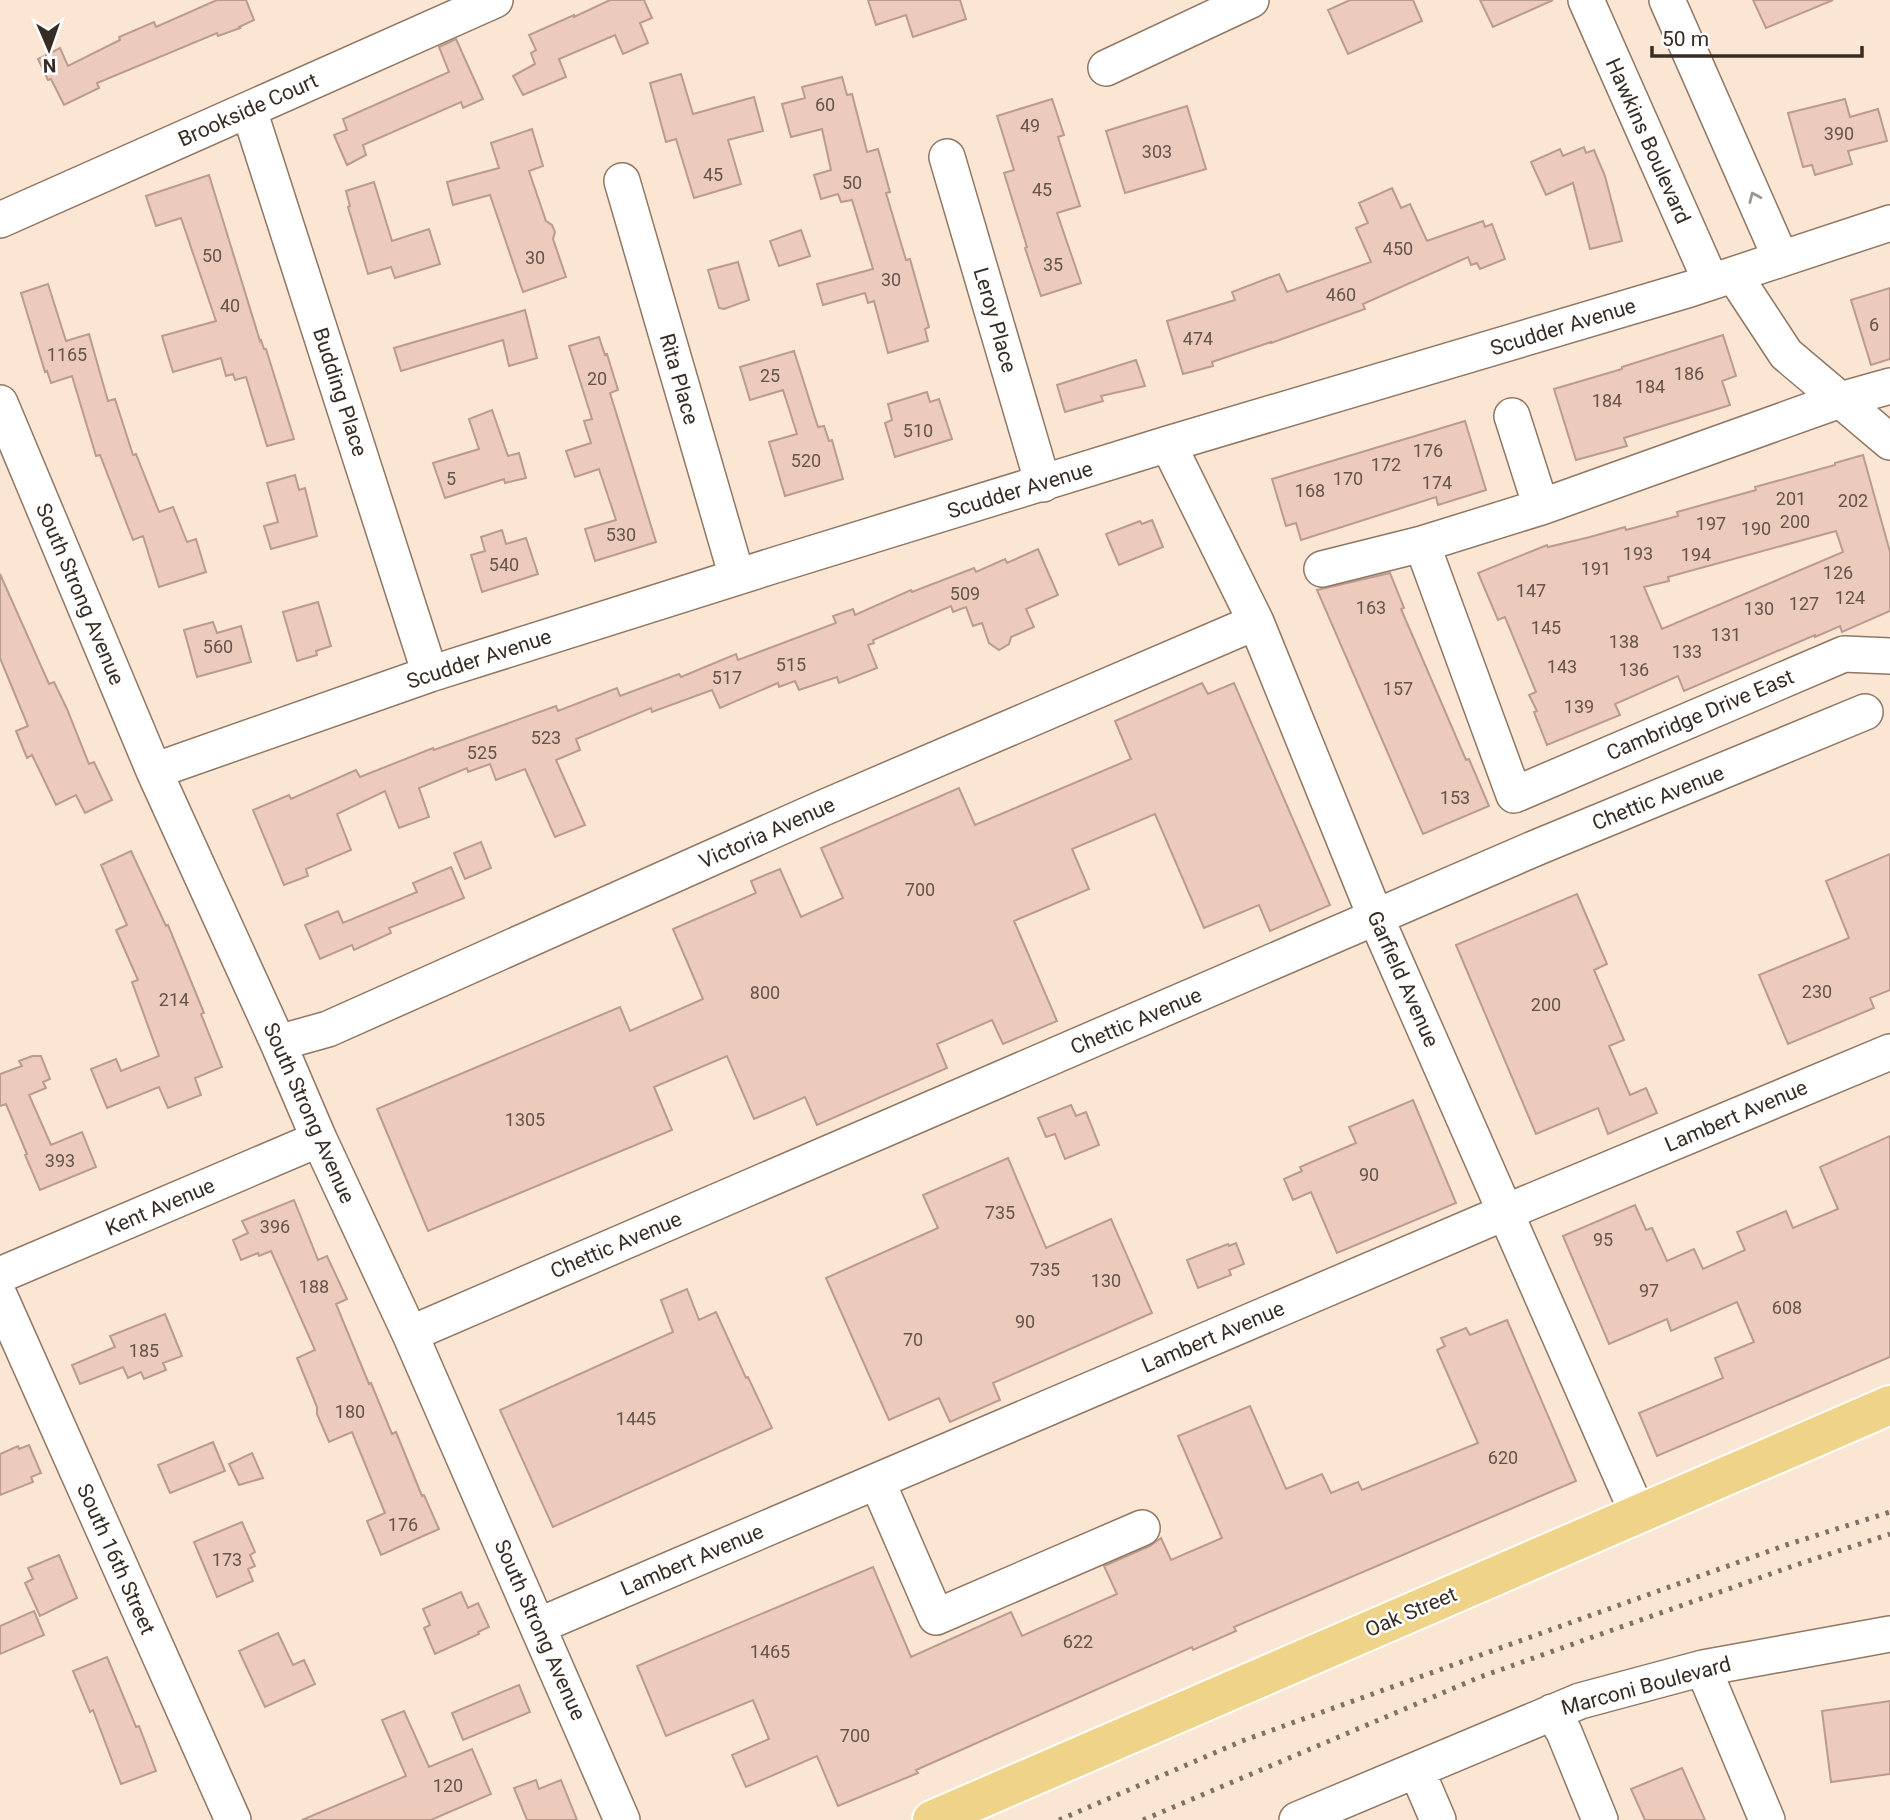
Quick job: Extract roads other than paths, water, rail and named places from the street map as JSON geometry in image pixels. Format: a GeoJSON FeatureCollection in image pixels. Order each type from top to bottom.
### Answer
{"type":"FeatureCollection","features":[{"type":"Feature","properties":{"kind":"main road","name":"Oak Street"},"geometry":{"type":"LineString","coordinates":[[932,1820],[1890,1405]]}},
{"type":"Feature","properties":{"kind":"street","name":"Brookside Court"},"geometry":{"type":"LineString","coordinates":[[0,220],[495,0]]}},
{"type":"Feature","properties":{"kind":"street"},"geometry":{"type":"LineString","coordinates":[[1106,68],[1251,0]]}},
{"type":"Feature","properties":{"kind":"street","name":"Hawkins Boulevard"},"geometry":{"type":"LineString","coordinates":[[1586,0],[1722,278],[1786,354],[1890,442]]}},
{"type":"Feature","properties":{"kind":"street"},"geometry":{"type":"LineString","coordinates":[[1667,0],[1782,259]]}},
{"type":"Feature","properties":{"kind":"street","name":"Budding Place"},"geometry":{"type":"LineString","coordinates":[[249,110],[430,674]]}},
{"type":"Feature","properties":{"kind":"street","name":"Leroy Place"},"geometry":{"type":"LineString","coordinates":[[947,157],[1043,484]]}},
{"type":"Feature","properties":{"kind":"street","name":"Rita Place"},"geometry":{"type":"LineString","coordinates":[[622,181],[737,577]]}},
{"type":"Feature","properties":{"kind":"street","name":"Scudder Avenue"},"geometry":{"type":"LineString","coordinates":[[155,771],[430,674],[737,577],[1722,278],[1890,223]]}},
{"type":"Feature","properties":{"kind":"street"},"geometry":{"type":"LineString","coordinates":[[1322,569],[1422,544],[1541,507],[1840,400],[1890,386]]}},
{"type":"Feature","properties":{"kind":"street","name":"South Strong Avenue"},"geometry":{"type":"LineString","coordinates":[[0,403],[155,771],[319,1139],[410,1334],[622,1820]]}},
{"type":"Feature","properties":{"kind":"street"},"geometry":{"type":"LineString","coordinates":[[1512,416],[1541,507]]}},
{"type":"Feature","properties":{"kind":"street","name":"Garfield Avenue"},"geometry":{"type":"LineString","coordinates":[[1168,444],[1256,622],[1376,918],[1638,1514]]}},
{"type":"Feature","properties":{"kind":"street","name":"Cambridge Drive East"},"geometry":{"type":"LineString","coordinates":[[1422,544],[1514,795],[1844,654],[1890,656]]}},
{"type":"Feature","properties":{"kind":"street","name":"Victoria Avenue"},"geometry":{"type":"LineString","coordinates":[[278,1043],[328,1029],[822,808],[1256,622]]}},
{"type":"Feature","properties":{"kind":"street","name":"Chettic Avenue"},"geometry":{"type":"LineString","coordinates":[[410,1334],[1538,847],[1865,712]]}},
{"type":"Feature","properties":{"kind":"street","name":"Lambert Avenue"},"geometry":{"type":"LineString","coordinates":[[538,1626],[1506,1212],[1890,1052]]}},
{"type":"Feature","properties":{"kind":"street","name":"Kent Avenue"},"geometry":{"type":"LineString","coordinates":[[0,1275],[319,1139]]}},
{"type":"Feature","properties":{"kind":"street","name":"South 16th Street"},"geometry":{"type":"LineString","coordinates":[[0,1297],[233,1820]]}},
{"type":"Feature","properties":{"kind":"street"},"geometry":{"type":"LineString","coordinates":[[877,1481],[936,1617],[1142,1528]]}},
{"type":"Feature","properties":{"kind":"street","name":"Marconi Boulevard"},"geometry":{"type":"LineString","coordinates":[[1297,1820],[1580,1701],[1703,1668],[1890,1634]]}},
{"type":"Feature","properties":{"kind":"street"},"geometry":{"type":"LineString","coordinates":[[1703,1668],[1767,1820]]}},
{"type":"Feature","properties":{"kind":"street"},"geometry":{"type":"LineString","coordinates":[[1552,1712],[1564,1732],[1600,1820]]}},
{"type":"Feature","properties":{"kind":"street"},"geometry":{"type":"LineString","coordinates":[[1417,1771],[1437,1820]]}},
{"type":"Feature","properties":{"kind":"railway"},"geometry":{"type":"LineString","coordinates":[[1059,1820],[1242,1741],[1786,1545],[1890,1512]]}},
{"type":"Feature","properties":{"kind":"railway"},"geometry":{"type":"LineString","coordinates":[[1143,1820],[1480,1677],[1890,1534]]}}]}
